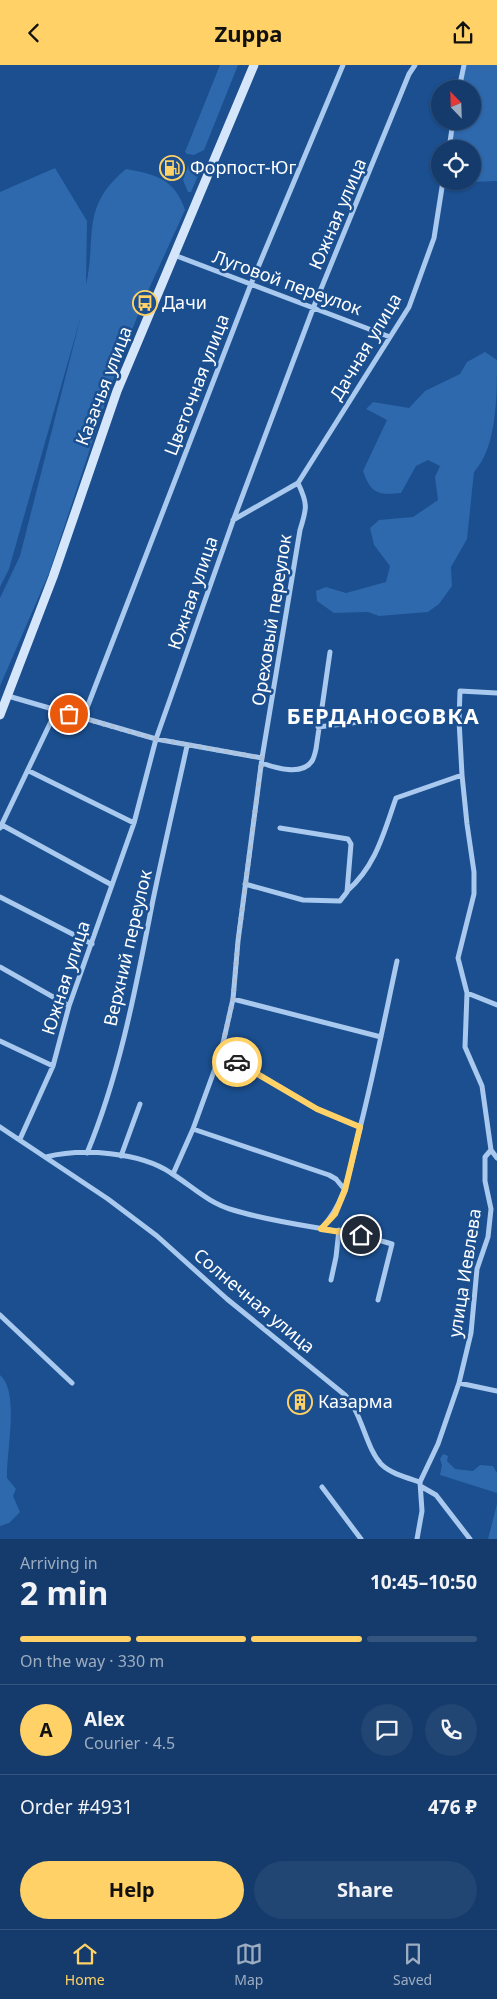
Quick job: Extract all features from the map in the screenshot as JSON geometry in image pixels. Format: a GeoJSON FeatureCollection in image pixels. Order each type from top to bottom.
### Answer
{"type":"FeatureCollection","features":[{"type":"Feature","properties":{"kind":"main road","name":"Казачья улица"},"geometry":{"type":"LineString","coordinates":[[0,715],[53,577],[116,391],[254,65]]}},
{"type":"Feature","properties":{"kind":"street","name":"Цветочная улица"},"geometry":{"type":"LineString","coordinates":[[82,718],[251,284],[343,65]]}},
{"type":"Feature","properties":{"kind":"street","name":"Южная улица"},"geometry":{"type":"LineString","coordinates":[[20,1139],[53,1066],[69,1006],[134,823],[156,739],[233,521],[314,306],[409,74],[415,65]]}},
{"type":"Feature","properties":{"kind":"street"},"geometry":{"type":"LineString","coordinates":[[461,80],[464,65]]}},
{"type":"Feature","properties":{"kind":"street","name":"Дачная улица"},"geometry":{"type":"LineString","coordinates":[[298,483],[409,307],[434,238],[442,190]]}},
{"type":"Feature","properties":{"kind":"street","name":"Луговой переулок"},"geometry":{"type":"LineString","coordinates":[[174,255],[314,306],[390,337]]}},
{"type":"Feature","properties":{"kind":"street"},"geometry":{"type":"LineString","coordinates":[[233,521],[298,483]]}},
{"type":"Feature","properties":{"kind":"street","name":"Ореховый переулок"},"geometry":{"type":"LineString","coordinates":[[173,1173],[193,1129],[221,1052],[233,999],[245,884],[262,761],[300,530],[306,511],[306,501],[298,483]]}},
{"type":"Feature","properties":{"kind":"street"},"geometry":{"type":"LineString","coordinates":[[8,696],[156,739],[262,761],[291,769],[305,766],[312,761],[330,652]]}},
{"type":"Feature","properties":{"kind":"street","name":"улица Иевлева"},"geometry":{"type":"LineString","coordinates":[[417,1539],[422,1511],[421,1484],[459,1383],[470,1333],[478,1269],[491,1220],[491,1209],[485,1181],[484,1157],[491,1150],[482,1086],[465,1047],[467,993],[458,958],[474,894],[474,872],[462,775],[459,720],[460,691],[497,693]]}},
{"type":"Feature","properties":{"kind":"street"},"geometry":{"type":"LineString","coordinates":[[56,711],[1,827],[112,885]]}},
{"type":"Feature","properties":{"kind":"street"},"geometry":{"type":"LineString","coordinates":[[318,727],[392,718],[459,720]]}},
{"type":"Feature","properties":{"kind":"street","name":"Верхний переулок"},"geometry":{"type":"LineString","coordinates":[[87,1153],[110,1089],[142,961],[187,746]]}},
{"type":"Feature","properties":{"kind":"street"},"geometry":{"type":"LineString","coordinates":[[29,771],[134,823]]}},
{"type":"Feature","properties":{"kind":"street"},"geometry":{"type":"LineString","coordinates":[[245,884],[303,900],[340,901],[362,878],[375,855],[396,797],[462,775]]}},
{"type":"Feature","properties":{"kind":"street"},"geometry":{"type":"LineString","coordinates":[[280,828],[348,839],[351,843],[347,892]]}},
{"type":"Feature","properties":{"kind":"street"},"geometry":{"type":"LineString","coordinates":[[0,897],[92,944]]}},
{"type":"Feature","properties":{"kind":"street"},"geometry":{"type":"LineString","coordinates":[[321,1229],[335,1214],[345,1190],[397,961]]}},
{"type":"Feature","properties":{"kind":"street"},"geometry":{"type":"LineString","coordinates":[[0,967],[69,1006]]}},
{"type":"Feature","properties":{"kind":"street"},"geometry":{"type":"LineString","coordinates":[[467,993],[497,1005]]}},
{"type":"Feature","properties":{"kind":"street"},"geometry":{"type":"LineString","coordinates":[[233,999],[381,1037]]}},
{"type":"Feature","properties":{"kind":"street"},"geometry":{"type":"LineString","coordinates":[[0,1041],[53,1066]]}},
{"type":"Feature","properties":{"kind":"street"},"geometry":{"type":"LineString","coordinates":[[221,1052],[317,1109],[360,1127]]}},
{"type":"Feature","properties":{"kind":"street"},"geometry":{"type":"LineString","coordinates":[[121,1156],[140,1104]]}},
{"type":"Feature","properties":{"kind":"street","name":"Солнечная улица"},"geometry":{"type":"LineString","coordinates":[[0,1127],[108,1199],[157,1236],[227,1299],[345,1395],[354,1405],[381,1464],[421,1484],[436,1495],[470,1539]]}},
{"type":"Feature","properties":{"kind":"street"},"geometry":{"type":"LineString","coordinates":[[193,1129],[329,1175],[336,1179],[345,1190]]}},
{"type":"Feature","properties":{"kind":"street"},"geometry":{"type":"LineString","coordinates":[[491,1150],[497,1158]]}},
{"type":"Feature","properties":{"kind":"street"},"geometry":{"type":"LineString","coordinates":[[46,1157],[63,1153],[87,1153],[150,1161],[173,1173],[218,1205],[273,1221],[339,1230],[392,1244],[378,1300]]}},
{"type":"Feature","properties":{"kind":"street"},"geometry":{"type":"LineString","coordinates":[[331,1280],[339,1230]]}},
{"type":"Feature","properties":{"kind":"street"},"geometry":{"type":"LineString","coordinates":[[0,1315],[72,1383]]}},
{"type":"Feature","properties":{"kind":"street"},"geometry":{"type":"LineString","coordinates":[[459,1383],[497,1391]]}},
{"type":"Feature","properties":{"kind":"street"},"geometry":{"type":"LineString","coordinates":[[322,1487],[361,1539]]}},
{"type":"Feature","properties":{"kind":"shaded area"},"geometry":{"type":"Polygon","coordinates":[[[220,65],[238,65],[204,150],[194,155],[187,154],[185,152],[220,65]]]}},
{"type":"Feature","properties":{"kind":"shaded area"},"geometry":{"type":"Polygon","coordinates":[[[462,65],[497,65],[497,181],[481,182],[481,140],[449,140],[450,130],[481,130],[481,80],[460,80],[462,65]]]}},
{"type":"Feature","properties":{"kind":"shaded area"},"geometry":{"type":"Polygon","coordinates":[[[199,160],[203,164],[191,192],[188,192],[183,180],[189,164],[199,160]]]}},
{"type":"Feature","properties":{"kind":"shaded area"},"geometry":{"type":"Polygon","coordinates":[[[55,168],[87,221],[86,285],[96,209],[102,196],[126,169],[146,173],[163,180],[176,191],[185,210],[142,304],[109,391],[49,573],[0,686],[0,598],[20,556],[81,316],[9,569],[0,587],[0,192],[55,168]]]}},
{"type":"Feature","properties":{"kind":"shaded area"},"geometry":{"type":"Polygon","coordinates":[[[485,352],[497,360],[494,420],[487,449],[482,461],[474,472],[467,539],[451,567],[452,586],[439,604],[428,612],[379,616],[368,612],[334,613],[317,601],[316,591],[326,587],[346,593],[386,582],[390,566],[374,545],[370,528],[379,520],[413,517],[438,500],[435,477],[440,466],[428,460],[416,466],[401,493],[386,494],[372,489],[363,471],[387,420],[366,409],[373,402],[409,408],[425,391],[460,374],[467,362],[485,352]]]}},
{"type":"Feature","properties":{"kind":"shaded area"},"geometry":{"type":"Polygon","coordinates":[[[0,1375],[6,1383],[11,1408],[7,1478],[16,1489],[13,1496],[20,1512],[9,1523],[0,1526],[0,1375]]]}},
{"type":"Feature","properties":{"kind":"shaded area"},"geometry":{"type":"Polygon","coordinates":[[[443,1454],[448,1456],[447,1461],[455,1469],[473,1471],[480,1465],[493,1466],[497,1473],[497,1493],[440,1475],[442,1465],[440,1459],[443,1454]]]}},
{"type":"Feature","properties":{"kind":"shaded area"},"geometry":{"type":"Polygon","coordinates":[[[497,1504],[497,1539],[488,1539],[497,1504]]]}},
{"type":"Feature","properties":{"kind":"way so far"},"geometry":{"type":"LineString","coordinates":[[69,714],[156,739],[262,758],[238,941],[233,999],[221,1052],[237,1062]]}},
{"type":"Feature","properties":{"kind":"place","name":"Форпост-Юг"},"geometry":{"type":"Point","coordinates":[172,168]}},
{"type":"Feature","properties":{"kind":"place","name":"Дачи"},"geometry":{"type":"Point","coordinates":[145,303]}},
{"type":"Feature","properties":{"kind":"place","name":"Казарма"},"geometry":{"type":"Point","coordinates":[300,1402]}},
{"type":"Feature","properties":{"kind":"district","name":"БЕРДАНОСОВКА"},"geometry":{"type":"Point","coordinates":[383,716]}},
{"type":"Feature","properties":{"kind":"route"},"geometry":{"type":"LineString","coordinates":[[237,1062],[317,1109],[360,1127],[345,1190],[335,1214],[321,1229],[339,1230],[361,1235]]}}]}
